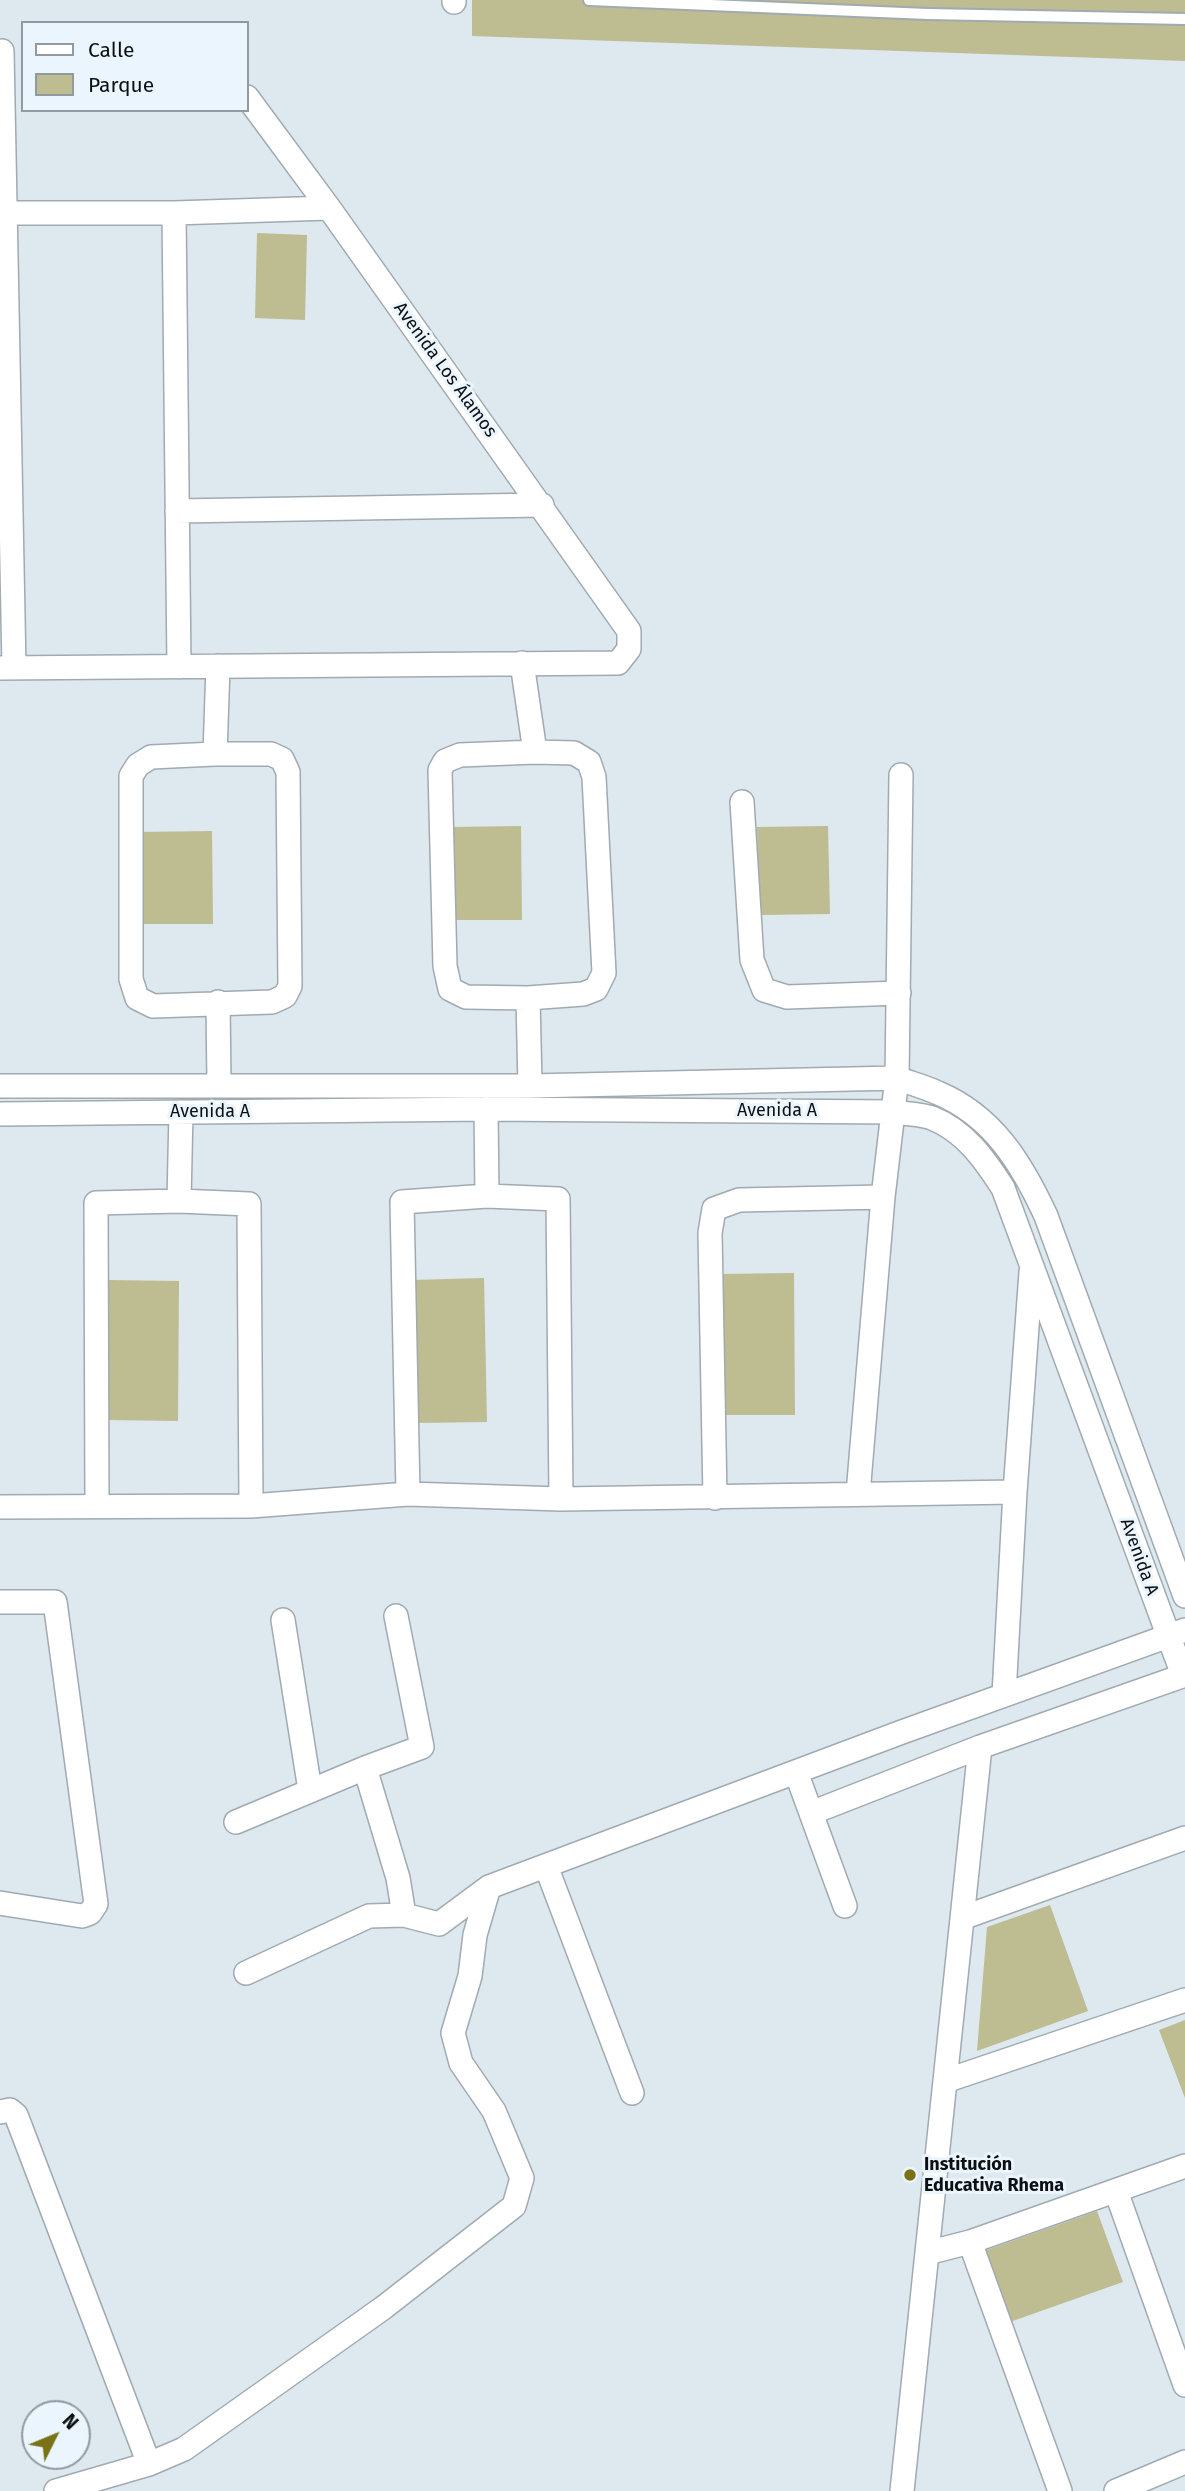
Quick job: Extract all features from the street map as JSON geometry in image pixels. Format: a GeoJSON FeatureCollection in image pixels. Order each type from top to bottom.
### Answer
{"type":"FeatureCollection","features":[{"type":"Feature","properties":{"kind":"street"},"geometry":{"type":"LineString","coordinates":[[8,51],[5,213],[7,668],[522,663],[535,751]]}},
{"type":"Feature","properties":{"kind":"street","name":"Avenida Los Álamos"},"geometry":{"type":"LineString","coordinates":[[248,98],[629,631],[629,649],[618,663],[522,663]]}},
{"type":"Feature","properties":{"kind":"street"},"geometry":{"type":"LineString","coordinates":[[5,213],[174,213],[329,208]]}},
{"type":"Feature","properties":{"kind":"street"},"geometry":{"type":"LineString","coordinates":[[174,213],[178,667]]}},
{"type":"Feature","properties":{"kind":"street"},"geometry":{"type":"LineString","coordinates":[[177,511],[541,505]]}},
{"type":"Feature","properties":{"kind":"street"},"geometry":{"type":"LineString","coordinates":[[215,754],[218,666]]}},
{"type":"Feature","properties":{"kind":"street"},"geometry":{"type":"LineString","coordinates":[[535,751],[574,753],[589,762],[592,769],[604,973],[596,989],[583,994],[528,998],[466,997],[450,989],[444,966],[440,770],[445,761],[460,755],[535,751]]}},
{"type":"Feature","properties":{"kind":"street"},"geometry":{"type":"LineString","coordinates":[[271,754],[282,759],[288,772],[290,985],[285,996],[272,1002],[218,1003],[153,1006],[137,998],[131,979],[131,776],[138,765],[151,757],[271,754]]}},
{"type":"Feature","properties":{"kind":"street"},"geometry":{"type":"LineString","coordinates":[[858,1494],[883,1197],[897,1078],[901,775]]}},
{"type":"Feature","properties":{"kind":"street"},"geometry":{"type":"LineString","coordinates":[[742,802],[752,960],[764,990],[787,997],[899,993]]}},
{"type":"Feature","properties":{"kind":"street"},"geometry":{"type":"LineString","coordinates":[[528,998],[530,1086]]}},
{"type":"Feature","properties":{"kind":"street"},"geometry":{"type":"LineString","coordinates":[[179,1201],[192,1112],[211,1085],[218,1003]]}},
{"type":"Feature","properties":{"kind":"street","name":"Avenida A"},"geometry":{"type":"LineString","coordinates":[[0,1086],[530,1086],[897,1078],[940,1093],[978,1116],[1006,1144],[1030,1180],[1046,1216],[1185,1596]]}},
{"type":"Feature","properties":{"kind":"street"},"geometry":{"type":"LineString","coordinates":[[486,1109],[487,1196]]}},
{"type":"Feature","properties":{"kind":"street","name":"Avenida A"},"geometry":{"type":"LineString","coordinates":[[0,1114],[486,1109],[894,1112],[932,1118],[964,1137],[985,1160],[1003,1188],[1177,1633],[1184,1675]]}},
{"type":"Feature","properties":{"kind":"street"},"geometry":{"type":"LineString","coordinates":[[408,1494],[402,1202],[487,1196],[558,1199],[561,1499]]}},
{"type":"Feature","properties":{"kind":"street"},"geometry":{"type":"LineString","coordinates":[[715,1498],[710,1233],[714,1209],[739,1200],[883,1197]]}},
{"type":"Feature","properties":{"kind":"street"},"geometry":{"type":"LineString","coordinates":[[97,1506],[96,1203],[179,1201],[249,1204],[251,1506]]}},
{"type":"Feature","properties":{"kind":"street"},"geometry":{"type":"LineString","coordinates":[[1004,1695],[1031,1262]]}},
{"type":"Feature","properties":{"kind":"street"},"geometry":{"type":"LineString","coordinates":[[0,1507],[251,1506],[408,1494],[561,1499],[1015,1492]]}},
{"type":"Feature","properties":{"kind":"street"},"geometry":{"type":"LineString","coordinates":[[0,1602],[55,1602],[96,1903],[90,1913],[82,1916],[0,1903]]}},
{"type":"Feature","properties":{"kind":"street"},"geometry":{"type":"LineString","coordinates":[[236,1822],[422,1746],[396,1616]]}},
{"type":"Feature","properties":{"kind":"street"},"geometry":{"type":"LineString","coordinates":[[283,1620],[310,1790]]}},
{"type":"Feature","properties":{"kind":"street"},"geometry":{"type":"LineString","coordinates":[[246,1973],[369,1916],[404,1915],[439,1924],[489,1887],[1177,1633]]}},
{"type":"Feature","properties":{"kind":"street"},"geometry":{"type":"LineString","coordinates":[[811,1813],[980,1746],[1184,1675]]}},
{"type":"Feature","properties":{"kind":"street"},"geometry":{"type":"LineString","coordinates":[[902,2491],[980,1746]]}},
{"type":"Feature","properties":{"kind":"street"},"geometry":{"type":"LineString","coordinates":[[365,1768],[398,1878],[404,1915]]}},
{"type":"Feature","properties":{"kind":"street"},"geometry":{"type":"LineString","coordinates":[[796,1772],[845,1906]]}},
{"type":"Feature","properties":{"kind":"street"},"geometry":{"type":"LineString","coordinates":[[962,1918],[1185,1838]]}},
{"type":"Feature","properties":{"kind":"street"},"geometry":{"type":"LineString","coordinates":[[546,1866],[632,2093]]}},
{"type":"Feature","properties":{"kind":"street"},"geometry":{"type":"LineString","coordinates":[[56,2491],[149,2464],[184,2449],[383,2308],[514,2206],[522,2178],[494,2111],[461,2063],[453,2033],[470,1976],[475,1935],[489,1887]]}},
{"type":"Feature","properties":{"kind":"street"},"geometry":{"type":"LineString","coordinates":[[945,2081],[1185,2000]]}},
{"type":"Feature","properties":{"kind":"street"},"geometry":{"type":"LineString","coordinates":[[0,2112],[10,2110],[16,2115],[149,2464]]}},
{"type":"Feature","properties":{"kind":"street"},"geometry":{"type":"LineString","coordinates":[[927,2253],[970,2242],[1185,2166]]}},
{"type":"Feature","properties":{"kind":"street"},"geometry":{"type":"LineString","coordinates":[[1116,2191],[1185,2385]]}},
{"type":"Feature","properties":{"kind":"street"},"geometry":{"type":"LineString","coordinates":[[970,2242],[1060,2491]]}},
{"type":"Feature","properties":{"kind":"street"},"geometry":{"type":"LineString","coordinates":[[1116,2491],[1185,2462]]}},
{"type":"Feature","properties":{"kind":"lane"},"geometry":{"type":"LineString","coordinates":[[589,0],[928,14],[1185,19]]}},
{"type":"Feature","properties":{"kind":"lane"},"geometry":{"type":"LineString","coordinates":[[928,0],[928,14]]}},
{"type":"Feature","properties":{"kind":"green space"},"geometry":{"type":"Polygon","coordinates":[[[472,0],[1185,0],[1185,61],[472,36],[472,0]]]}},
{"type":"Feature","properties":{"kind":"green space"},"geometry":{"type":"Polygon","coordinates":[[[257,233],[307,235],[305,320],[255,318],[257,233]]]}},
{"type":"Feature","properties":{"kind":"green space"},"geometry":{"type":"Polygon","coordinates":[[[521,826],[522,920],[449,920],[448,827],[521,826]]]}},
{"type":"Feature","properties":{"kind":"green space"},"geometry":{"type":"Polygon","coordinates":[[[828,826],[830,914],[759,915],[757,827],[828,826]]]}},
{"type":"Feature","properties":{"kind":"green space"},"geometry":{"type":"Polygon","coordinates":[[[212,831],[213,924],[136,924],[135,832],[212,831]]]}},
{"type":"Feature","properties":{"kind":"green space"},"geometry":{"type":"Polygon","coordinates":[[[794,1273],[795,1415],[722,1415],[721,1274],[794,1273]]]}},
{"type":"Feature","properties":{"kind":"green space"},"geometry":{"type":"Polygon","coordinates":[[[484,1278],[487,1422],[414,1423],[411,1280],[484,1278]]]}},
{"type":"Feature","properties":{"kind":"green space"},"geometry":{"type":"Polygon","coordinates":[[[107,1280],[179,1281],[178,1421],[106,1420],[107,1280]]]}},
{"type":"Feature","properties":{"kind":"green space"},"geometry":{"type":"Polygon","coordinates":[[[1050,1905],[1088,2011],[977,2051],[987,1927],[1050,1905]]]}},
{"type":"Feature","properties":{"kind":"green space"},"geometry":{"type":"Polygon","coordinates":[[[1185,2020],[1185,2098],[1159,2030],[1185,2020]]]}},
{"type":"Feature","properties":{"kind":"green space"},"geometry":{"type":"Polygon","coordinates":[[[1097,2211],[1123,2282],[1010,2322],[984,2251],[1097,2211]]]}},
{"type":"Feature","properties":{"kind":"place","name":"Institución Educativa Rhema"},"geometry":{"type":"Point","coordinates":[910,2175]}}]}
